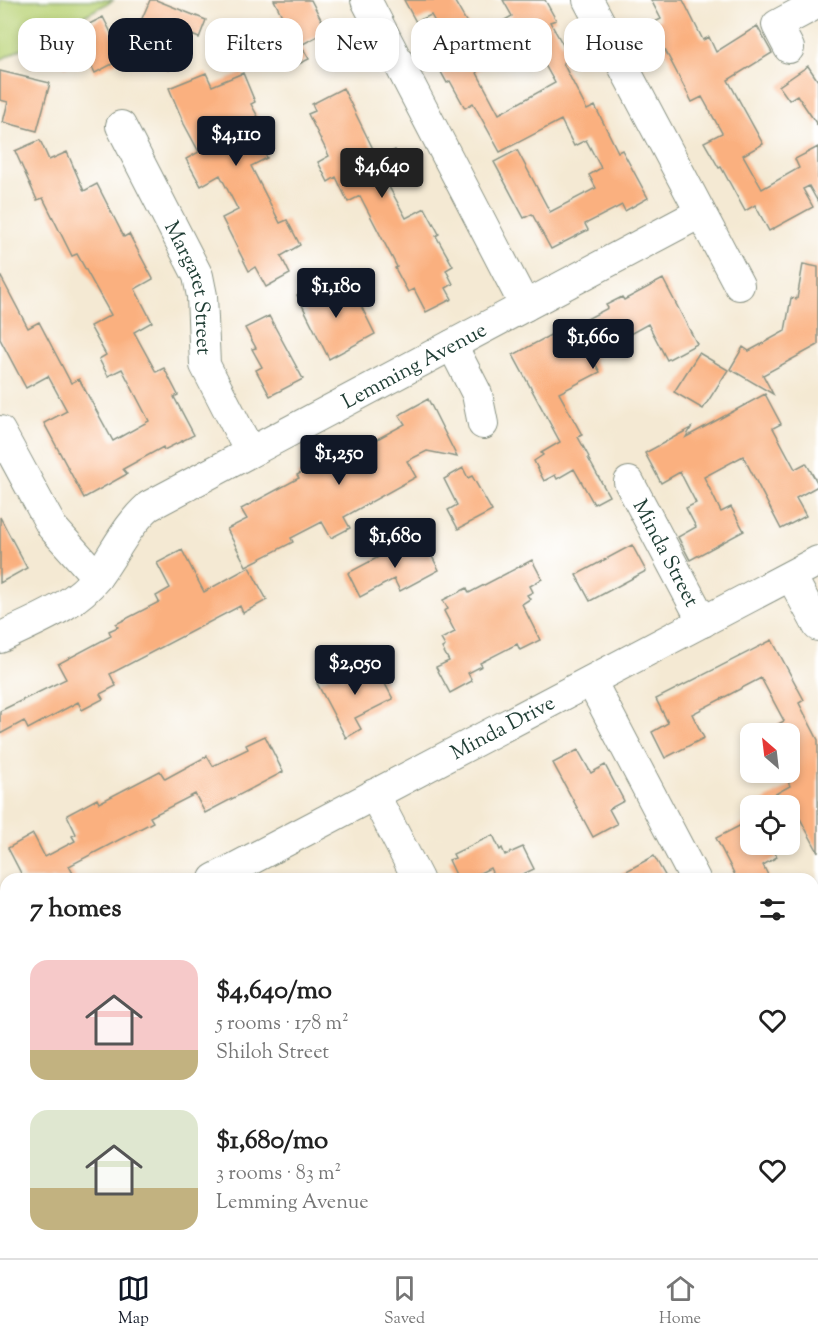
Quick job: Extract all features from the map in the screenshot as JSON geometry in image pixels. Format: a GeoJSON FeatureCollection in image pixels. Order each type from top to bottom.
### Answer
{"type":"FeatureCollection","features":[{"type":"Feature","properties":{"kind":"street"},"geometry":{"type":"LineString","coordinates":[[366,0],[525,306]]}},
{"type":"Feature","properties":{"kind":"street"},"geometry":{"type":"LineString","coordinates":[[588,0],[739,285]]}},
{"type":"Feature","properties":{"kind":"street"},"geometry":{"type":"LineString","coordinates":[[789,48],[777,25],[818,3]]}},
{"type":"Feature","properties":{"kind":"street","name":"Margaret Street"},"geometry":{"type":"LineString","coordinates":[[121,126],[198,276],[202,296],[205,365],[249,452]]}},
{"type":"Feature","properties":{"kind":"street","name":"Lemming Avenue"},"geometry":{"type":"LineString","coordinates":[[0,638],[84,592],[97,577],[132,524],[149,506],[700,213]]}},
{"type":"Feature","properties":{"kind":"street"},"geometry":{"type":"LineString","coordinates":[[452,345],[477,394],[483,424]]}},
{"type":"Feature","properties":{"kind":"street"},"geometry":{"type":"LineString","coordinates":[[0,431],[52,527],[97,577]]}},
{"type":"Feature","properties":{"kind":"street","name":"Minda Street"},"geometry":{"type":"LineString","coordinates":[[629,483],[703,622]]}},
{"type":"Feature","properties":{"kind":"street","name":"Minda Drive"},"geometry":{"type":"LineString","coordinates":[[225,873],[818,561]]}},
{"type":"Feature","properties":{"kind":"street"},"geometry":{"type":"LineString","coordinates":[[791,576],[818,626]]}},
{"type":"Feature","properties":{"kind":"street"},"geometry":{"type":"LineString","coordinates":[[591,681],[692,873]]}},
{"type":"Feature","properties":{"kind":"street"},"geometry":{"type":"LineString","coordinates":[[374,794],[415,873]]}},
{"type":"Feature","properties":{"kind":"green space"},"geometry":{"type":"Polygon","coordinates":[[[0,0],[114,0],[80,18],[18,18],[18,51],[0,60],[0,0]]]}},
{"type":"Feature","properties":{"kind":"building"},"geometry":{"type":"Polygon","coordinates":[[[150,0],[156,0],[205,20],[205,23],[199,38],[193,35],[193,18],[142,18],[150,0]]]}},
{"type":"Feature","properties":{"kind":"building"},"geometry":{"type":"Polygon","coordinates":[[[274,0],[311,0],[320,18],[315,18],[315,37],[303,44],[303,18],[278,18],[282,16],[274,0]]]}},
{"type":"Feature","properties":{"kind":"building"},"geometry":{"type":"Polygon","coordinates":[[[404,0],[458,0],[455,2],[464,18],[433,18],[431,15],[425,18],[414,18],[404,0]]]}},
{"type":"Feature","properties":{"kind":"building"},"geometry":{"type":"Polygon","coordinates":[[[503,0],[545,0],[556,20],[552,21],[552,18],[508,18],[512,16],[503,0]]]}},
{"type":"Feature","properties":{"kind":"building"},"geometry":{"type":"Polygon","coordinates":[[[651,0],[683,0],[703,40],[709,37],[716,52],[757,26],[772,53],[728,80],[763,144],[743,155],[762,189],[799,168],[795,159],[818,147],[818,202],[809,186],[803,189],[813,207],[769,231],[755,205],[745,211],[721,167],[719,168],[704,142],[722,133],[702,97],[692,102],[665,50],[665,18],[660,18],[651,0]]]}},
{"type":"Feature","properties":{"kind":"building"},"geometry":{"type":"Polygon","coordinates":[[[103,17],[108,27],[108,66],[95,73],[96,72],[96,21],[103,17]]]}},
{"type":"Feature","properties":{"kind":"building"},"geometry":{"type":"Polygon","coordinates":[[[552,26],[564,47],[564,72],[568,72],[587,110],[595,106],[618,152],[622,150],[648,198],[625,211],[622,205],[585,224],[588,230],[551,249],[532,214],[524,218],[494,162],[517,150],[550,212],[596,188],[589,175],[601,168],[586,140],[574,146],[561,120],[500,152],[473,103],[465,108],[450,81],[447,83],[441,72],[477,72],[499,114],[555,83],[549,72],[552,72],[552,26]]]}},
{"type":"Feature","properties":{"kind":"building"},"geometry":{"type":"Polygon","coordinates":[[[303,48],[309,59],[303,62],[303,48]]]}},
{"type":"Feature","properties":{"kind":"building"},"geometry":{"type":"Polygon","coordinates":[[[808,66],[818,81],[818,126],[797,95],[789,100],[779,86],[808,66]]]}},
{"type":"Feature","properties":{"kind":"building"},"geometry":{"type":"Polygon","coordinates":[[[0,71],[50,83],[37,131],[3,122],[8,102],[0,100],[0,71]]]}},
{"type":"Feature","properties":{"kind":"building"},"geometry":{"type":"Polygon","coordinates":[[[206,73],[212,86],[243,73],[255,102],[251,104],[272,142],[262,148],[267,158],[251,166],[280,223],[287,220],[300,245],[281,256],[290,274],[266,287],[255,267],[249,271],[222,218],[238,210],[220,175],[201,186],[186,159],[199,152],[169,88],[206,73]]]}},
{"type":"Feature","properties":{"kind":"building"},"geometry":{"type":"Polygon","coordinates":[[[343,88],[378,159],[395,150],[406,173],[387,183],[406,218],[425,208],[439,234],[436,236],[453,266],[446,270],[453,284],[446,288],[452,299],[426,312],[414,289],[408,292],[360,196],[348,202],[336,177],[328,182],[318,162],[329,156],[308,114],[315,111],[312,104],[343,88]]]}},
{"type":"Feature","properties":{"kind":"building"},"geometry":{"type":"Polygon","coordinates":[[[40,140],[49,160],[67,152],[84,191],[97,184],[124,237],[129,234],[153,279],[135,289],[152,322],[134,332],[156,372],[164,368],[178,395],[174,397],[194,435],[164,450],[163,447],[123,469],[127,474],[84,498],[44,423],[67,411],[48,376],[26,388],[0,339],[0,275],[28,328],[39,322],[71,383],[79,379],[113,441],[149,421],[122,369],[108,376],[99,359],[106,355],[90,326],[111,315],[77,254],[72,256],[43,198],[37,200],[15,151],[40,140]]]}},
{"type":"Feature","properties":{"kind":"building"},"geometry":{"type":"Polygon","coordinates":[[[803,264],[818,267],[818,345],[763,375],[773,394],[730,369],[743,347],[749,351],[785,331],[791,298],[797,299],[803,264]]]}},
{"type":"Feature","properties":{"kind":"building"},"geometry":{"type":"Polygon","coordinates":[[[663,279],[697,344],[667,360],[648,324],[592,358],[600,372],[559,393],[582,435],[578,437],[609,496],[594,504],[574,469],[557,479],[555,475],[544,481],[534,461],[543,455],[541,453],[560,442],[513,355],[571,324],[572,327],[608,308],[606,305],[622,297],[624,300],[663,279]]]}},
{"type":"Feature","properties":{"kind":"building"},"geometry":{"type":"Polygon","coordinates":[[[324,281],[335,302],[354,292],[375,334],[329,359],[297,295],[324,281]]]}},
{"type":"Feature","properties":{"kind":"building"},"geometry":{"type":"Polygon","coordinates":[[[269,316],[303,379],[270,396],[256,370],[262,367],[252,349],[256,348],[245,328],[269,316]]]}},
{"type":"Feature","properties":{"kind":"building"},"geometry":{"type":"Polygon","coordinates":[[[699,353],[728,370],[703,409],[674,392],[699,353]]]}},
{"type":"Feature","properties":{"kind":"building"},"geometry":{"type":"Polygon","coordinates":[[[765,394],[781,424],[773,428],[795,469],[806,463],[818,484],[796,498],[806,516],[781,529],[743,456],[704,477],[721,512],[731,507],[744,531],[690,560],[678,537],[696,527],[686,508],[696,503],[680,472],[661,483],[645,453],[691,428],[686,437],[765,394]]]}},
{"type":"Feature","properties":{"kind":"building"},"geometry":{"type":"Polygon","coordinates":[[[428,399],[457,457],[427,451],[407,461],[416,477],[344,517],[350,528],[331,538],[322,522],[291,538],[293,542],[246,566],[227,529],[247,519],[241,509],[299,478],[297,475],[320,462],[367,438],[370,443],[405,424],[399,415],[428,399]]]}},
{"type":"Feature","properties":{"kind":"building"},"geometry":{"type":"Polygon","coordinates":[[[463,468],[468,478],[472,476],[492,511],[458,529],[448,510],[457,505],[444,479],[463,468]]]}},
{"type":"Feature","properties":{"kind":"building"},"geometry":{"type":"Polygon","coordinates":[[[0,517],[27,568],[0,583],[0,517]]]}},
{"type":"Feature","properties":{"kind":"building"},"geometry":{"type":"Polygon","coordinates":[[[424,541],[439,570],[400,591],[394,579],[360,597],[348,573],[407,542],[410,549],[424,541]]]}},
{"type":"Feature","properties":{"kind":"building"},"geometry":{"type":"Polygon","coordinates":[[[632,545],[646,571],[590,601],[576,575],[632,545]]]}},
{"type":"Feature","properties":{"kind":"building"},"geometry":{"type":"Polygon","coordinates":[[[182,550],[204,592],[249,567],[267,600],[243,613],[240,606],[110,674],[116,686],[100,694],[103,699],[82,710],[78,702],[28,729],[24,721],[0,734],[0,711],[66,679],[58,664],[111,636],[109,631],[118,627],[116,624],[159,602],[156,596],[170,588],[157,563],[182,550]]]}},
{"type":"Feature","properties":{"kind":"building"},"geometry":{"type":"Polygon","coordinates":[[[532,560],[542,579],[530,586],[533,592],[527,595],[530,599],[522,604],[540,640],[520,650],[517,644],[480,663],[482,666],[468,673],[472,681],[450,693],[436,667],[449,661],[442,648],[445,646],[441,639],[455,632],[444,611],[448,609],[443,600],[467,588],[469,593],[532,560]]]}},
{"type":"Feature","properties":{"kind":"building"},"geometry":{"type":"Polygon","coordinates":[[[772,640],[804,700],[799,703],[818,740],[818,852],[800,819],[800,795],[774,795],[790,786],[789,783],[800,783],[800,723],[780,723],[784,721],[761,678],[692,714],[704,738],[665,758],[652,732],[668,723],[656,699],[772,640]]]}},
{"type":"Feature","properties":{"kind":"building"},"geometry":{"type":"Polygon","coordinates":[[[373,661],[393,699],[355,718],[361,729],[346,738],[317,683],[338,672],[342,678],[373,661]]]}},
{"type":"Feature","properties":{"kind":"building"},"geometry":{"type":"Polygon","coordinates":[[[265,736],[283,772],[205,813],[195,794],[150,817],[153,822],[69,866],[73,873],[21,873],[8,848],[33,834],[45,857],[75,841],[72,836],[76,834],[67,815],[97,799],[99,803],[160,771],[165,779],[207,756],[213,766],[248,749],[246,745],[265,736]]]}},
{"type":"Feature","properties":{"kind":"building"},"geometry":{"type":"Polygon","coordinates":[[[578,750],[591,773],[605,765],[624,801],[609,809],[617,824],[593,837],[553,763],[578,750]]]}},
{"type":"Feature","properties":{"kind":"building"},"geometry":{"type":"Polygon","coordinates":[[[740,826],[740,855],[776,855],[777,857],[763,865],[767,873],[734,873],[716,838],[740,826]]]}},
{"type":"Feature","properties":{"kind":"building"},"geometry":{"type":"Polygon","coordinates":[[[493,835],[505,855],[523,847],[534,869],[526,873],[492,873],[490,868],[480,873],[455,873],[449,860],[455,858],[453,854],[493,835]]]}},
{"type":"Feature","properties":{"kind":"building"},"geometry":{"type":"Polygon","coordinates":[[[654,856],[664,873],[623,873],[654,856]]]}}]}
